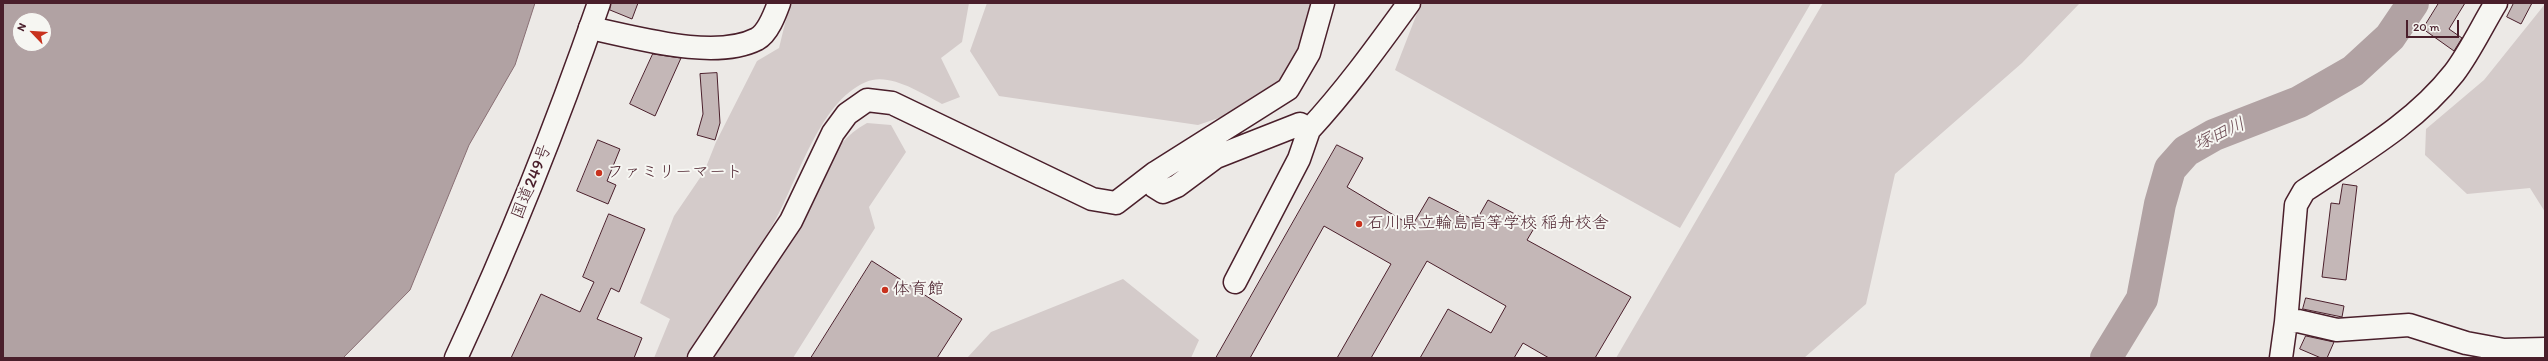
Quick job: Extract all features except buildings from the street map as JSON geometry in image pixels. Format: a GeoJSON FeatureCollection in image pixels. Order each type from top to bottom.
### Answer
{"type":"FeatureCollection","features":[{"type":"Feature","properties":{"kind":"main road","name":"国道249号"},"geometry":{"type":"LineString","coordinates":[[456,358],[491,282],[544,154],[599,3]]}},
{"type":"Feature","properties":{"kind":"main road"},"geometry":{"type":"LineString","coordinates":[[590,28],[706,49],[729,46],[758,39],[775,17],[778,3]]}},
{"type":"Feature","properties":{"kind":"main road"},"geometry":{"type":"LineString","coordinates":[[699,358],[791,221],[833,133],[847,114],[867,100],[892,103],[1092,199],[1116,203],[1155,173],[1288,88],[1309,53],[1323,3]]}},
{"type":"Feature","properties":{"kind":"main road"},"geometry":{"type":"LineString","coordinates":[[1235,282],[1299,159],[1309,130],[1370,57],[1409,3]]}},
{"type":"Feature","properties":{"kind":"main road"},"geometry":{"type":"LineString","coordinates":[[2281,358],[2286,322],[2296,205],[2304,191],[2397,128],[2422,107],[2454,73],[2496,3]]}},
{"type":"Feature","properties":{"kind":"main road"},"geometry":{"type":"LineString","coordinates":[[1155,173],[1155,187],[1163,192],[1177,186],[1216,157],[1300,124],[1309,130]]}},
{"type":"Feature","properties":{"kind":"main road"},"geometry":{"type":"LineString","coordinates":[[2286,322],[2298,321],[2337,330],[2409,326],[2466,343],[2504,350],[2545,349]]}},
{"type":"Feature","properties":{"kind":"shaded area"},"geometry":{"type":"Polygon","coordinates":[[[3,3],[535,3],[515,65],[469,145],[410,290],[343,358],[3,358],[3,3]]]}},
{"type":"Feature","properties":{"kind":"shaded area"},"geometry":{"type":"Polygon","coordinates":[[[790,3],[969,3],[962,42],[941,58],[960,97],[942,104],[905,85],[885,80],[866,82],[849,92],[835,107],[822,125],[810,146],[772,226],[741,276],[686,358],[654,358],[670,319],[640,303],[674,216],[704,172],[716,142],[757,61],[779,48],[790,3]]]}},
{"type":"Feature","properties":{"kind":"shaded area"},"geometry":{"type":"Polygon","coordinates":[[[987,3],[1315,3],[1300,57],[1257,105],[1198,125],[999,96],[970,51],[987,3]]]}},
{"type":"Feature","properties":{"kind":"shaded area"},"geometry":{"type":"Polygon","coordinates":[[[1421,3],[1811,3],[1680,228],[1395,70],[1421,3]]]}},
{"type":"Feature","properties":{"kind":"shaded area"},"geometry":{"type":"Polygon","coordinates":[[[1823,3],[2080,3],[2022,63],[1895,174],[1866,304],[1804,358],[1616,358],[1823,3]]]}},
{"type":"Feature","properties":{"kind":"shaded area"},"geometry":{"type":"Polygon","coordinates":[[[2545,4],[2545,212],[2530,188],[2467,194],[2425,155],[2426,129],[2484,80],[2545,4]]]}},
{"type":"Feature","properties":{"kind":"shaded area"},"geometry":{"type":"Polygon","coordinates":[[[867,123],[891,125],[906,152],[869,207],[875,228],[793,358],[714,358],[801,222],[833,154],[853,132],[867,123]]]}},
{"type":"Feature","properties":{"kind":"shaded area"},"geometry":{"type":"Polygon","coordinates":[[[1123,279],[1199,340],[1191,358],[967,358],[991,332],[1123,279]]]}},
{"type":"Feature","properties":{"kind":"waterway","name":"塚田川"},"geometry":{"type":"LineString","coordinates":[[2106,358],[2142,299],[2160,204],[2170,169],[2186,151],[2214,135],[2299,102],[2353,71],[2390,37],[2413,3]]}},
{"type":"Feature","properties":{"kind":"place","name":"ファミリーマート"},"geometry":{"type":"Point","coordinates":[599,173]}},
{"type":"Feature","properties":{"kind":"place","name":"石川県立輪島高等学校 稲舟校舎"},"geometry":{"type":"Point","coordinates":[1359,224]}},
{"type":"Feature","properties":{"kind":"place","name":"体育館"},"geometry":{"type":"Point","coordinates":[885,290]}}]}
